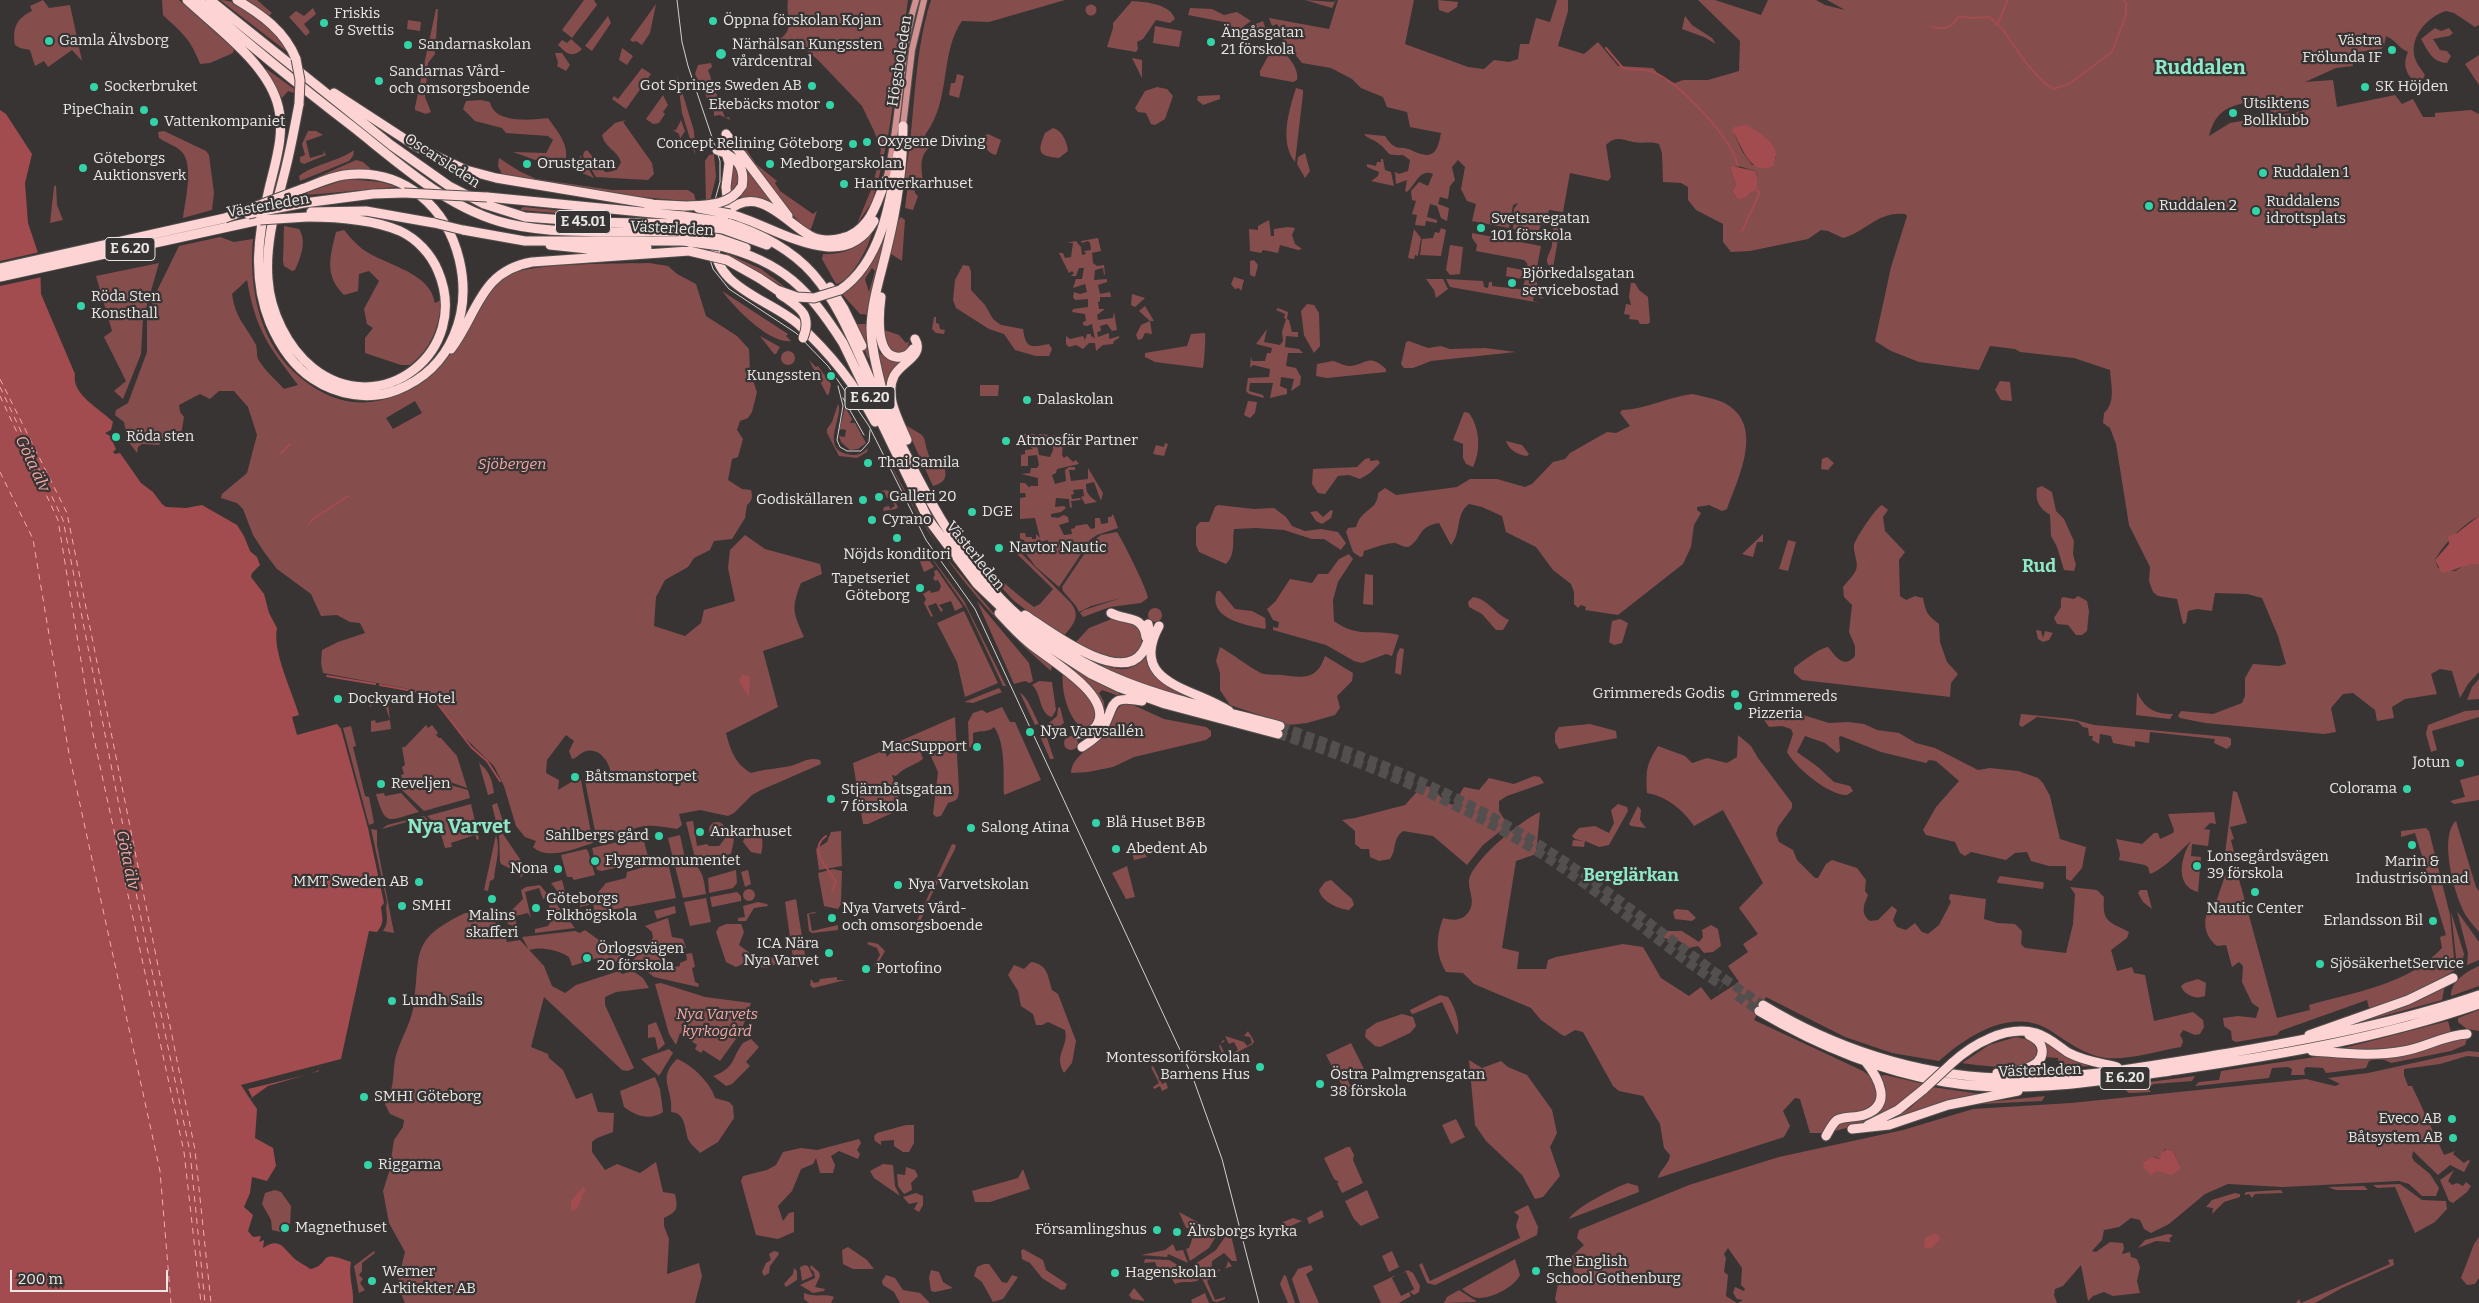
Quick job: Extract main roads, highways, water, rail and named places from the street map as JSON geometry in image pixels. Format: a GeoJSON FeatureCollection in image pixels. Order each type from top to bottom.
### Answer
{"type":"FeatureCollection","features":[{"type":"Feature","properties":{"kind":"highway"},"geometry":{"type":"LineString","coordinates":[[187,0],[258,68],[271,86],[277,102],[281,134],[260,235],[258,259],[264,305],[273,330],[282,346],[309,376],[329,388],[353,395],[377,395],[396,390],[418,378],[444,358],[457,341],[484,290],[495,278],[511,268],[532,262],[690,251]]}},
{"type":"Feature","properties":{"kind":"highway","name":"Oscarsleden"},"geometry":{"type":"LineString","coordinates":[[198,0],[270,61],[409,171],[469,210],[493,219],[522,226],[724,227],[762,260]]}},
{"type":"Feature","properties":{"kind":"highway","name":"Oscarsleden"},"geometry":{"type":"LineString","coordinates":[[210,0],[391,145],[449,186],[495,209],[524,217],[683,228]]}},
{"type":"Feature","properties":{"kind":"highway"},"geometry":{"type":"LineString","coordinates":[[237,0],[268,20],[285,39],[296,59],[300,80],[298,104],[268,244],[269,290],[276,315],[289,341],[300,356],[314,368],[335,381],[353,386],[378,386],[395,381],[410,373],[432,351],[440,337],[446,318],[446,293],[430,257],[415,240],[386,226],[306,211]]}},
{"type":"Feature","properties":{"kind":"highway"},"geometry":{"type":"LineString","coordinates":[[311,81],[326,88],[417,148],[451,165],[496,178],[652,204]]}},
{"type":"Feature","properties":{"kind":"highway"},"geometry":{"type":"LineString","coordinates":[[903,126],[903,161],[887,247],[879,308],[880,330],[883,345],[893,356],[908,355],[914,347],[915,339],[918,345],[914,356],[896,372],[891,390],[896,415],[921,470],[923,484]]}},
{"type":"Feature","properties":{"kind":"highway"},"geometry":{"type":"LineString","coordinates":[[777,290],[797,297],[814,298],[840,290],[857,276],[878,238],[894,178],[903,126]]}},
{"type":"Feature","properties":{"kind":"highway"},"geometry":{"type":"LineString","coordinates":[[726,134],[795,224]]}},
{"type":"Feature","properties":{"kind":"highway"},"geometry":{"type":"LineString","coordinates":[[529,201],[685,206],[707,205],[726,201],[736,194],[742,186],[741,167],[736,160],[722,151],[729,163],[726,187],[724,227]]}},
{"type":"Feature","properties":{"kind":"highway"},"geometry":{"type":"LineString","coordinates":[[226,218],[344,175],[383,178],[412,190],[439,215],[457,248],[464,286],[456,328],[449,344],[431,367]]}},
{"type":"Feature","properties":{"kind":"highway"},"geometry":{"type":"LineString","coordinates":[[724,227],[742,203],[760,203],[795,224],[808,235],[818,239],[833,240],[851,235],[868,220],[886,180]]}},
{"type":"Feature","properties":{"kind":"highway"},"geometry":{"type":"LineString","coordinates":[[886,180],[884,198],[873,223],[863,236],[840,247],[823,248],[806,244],[749,219],[724,227],[716,232],[714,245],[718,262],[733,281],[757,299],[797,323],[834,361],[871,414],[890,452],[900,462]]}},
{"type":"Feature","properties":{"kind":"highway","name":"Västerleden"},"geometry":{"type":"LineString","coordinates":[[0,278],[306,211],[373,194],[404,193],[529,201]]}},
{"type":"Feature","properties":{"kind":"highway","name":"E 6.20"},"geometry":{"type":"LineString","coordinates":[[529,201],[683,228],[724,227]]}},
{"type":"Feature","properties":{"kind":"highway"},"geometry":{"type":"LineString","coordinates":[[685,206],[724,227]]}},
{"type":"Feature","properties":{"kind":"highway","name":"Västerleden"},"geometry":{"type":"LineString","coordinates":[[0,268],[226,218],[306,211],[366,211],[525,241],[683,228]]}},
{"type":"Feature","properties":{"kind":"highway","name":"Västerleden"},"geometry":{"type":"LineString","coordinates":[[724,227],[738,222],[772,236],[808,261],[844,309],[866,357],[870,378]]}},
{"type":"Feature","properties":{"kind":"highway","name":"Västerleden"},"geometry":{"type":"LineString","coordinates":[[724,227],[759,234],[802,263],[823,287],[923,484],[951,534],[969,562],[1004,602],[1048,640],[1112,677],[1174,700],[1233,713],[1279,730],[1165,704],[1118,687],[1091,674],[1029,634],[965,570],[928,519],[843,343],[826,317],[785,272],[762,260]]}},
{"type":"Feature","properties":{"kind":"highway"},"geometry":{"type":"LineString","coordinates":[[525,241],[588,249],[676,248],[727,260],[777,290],[804,314],[807,325],[803,338]]}},
{"type":"Feature","properties":{"kind":"highway"},"geometry":{"type":"LineString","coordinates":[[887,247],[876,291],[871,328],[876,367],[889,416]]}},
{"type":"Feature","properties":{"kind":"highway"},"geometry":{"type":"LineString","coordinates":[[965,570],[975,586],[1014,630],[1073,676],[1097,702],[1100,715],[1096,726],[1088,732],[1077,734]]}},
{"type":"Feature","properties":{"kind":"highway"},"geometry":{"type":"LineString","coordinates":[[1004,602],[1057,636],[1111,663],[1130,662],[1140,656],[1149,636],[1148,624]]}},
{"type":"Feature","properties":{"kind":"highway"},"geometry":{"type":"LineString","coordinates":[[1111,614],[1131,618],[1141,624],[1145,633],[1145,647]]}},
{"type":"Feature","properties":{"kind":"highway"},"geometry":{"type":"LineString","coordinates":[[1160,626],[1154,638],[1152,658],[1161,678],[1175,686],[1220,704],[1233,713]]}},
{"type":"Feature","properties":{"kind":"highway"},"geometry":{"type":"LineString","coordinates":[[1082,747],[1101,732],[1110,709],[1118,701],[1129,699],[1165,704]]}},
{"type":"Feature","properties":{"kind":"highway"},"geometry":{"type":"LineString","coordinates":[[2282,1044],[2408,1000],[2453,978]]}},
{"type":"Feature","properties":{"kind":"highway","name":"Västerleden"},"geometry":{"type":"LineString","coordinates":[[2479,995],[2388,1022],[2282,1044],[2125,1068],[2025,1078],[1963,1075],[1922,1068],[1871,1055],[1803,1028],[1761,1008],[1818,1042],[1865,1061],[1894,1070],[1946,1082],[2033,1087],[2126,1078],[2299,1050],[2394,1030],[2479,1004]]}},
{"type":"Feature","properties":{"kind":"highway"},"geometry":{"type":"LineString","coordinates":[[1963,1075],[2005,1072],[2030,1067],[2038,1062],[2043,1052],[2040,1043],[2033,1037],[2017,1033]]}},
{"type":"Feature","properties":{"kind":"highway"},"geometry":{"type":"LineString","coordinates":[[2033,1087],[1948,1105],[1889,1125],[1852,1129],[1890,1116],[1924,1089],[1952,1063],[1980,1042],[2017,1033],[2037,1033],[2079,1058],[2125,1068]]}},
{"type":"Feature","properties":{"kind":"highway"},"geometry":{"type":"LineString","coordinates":[[2299,1050],[2386,1054],[2418,1048],[2454,1035],[2467,1034]]}},
{"type":"Feature","properties":{"kind":"highway"},"geometry":{"type":"LineString","coordinates":[[1826,1136],[1834,1123],[1839,1119],[1867,1114],[1878,1104],[1881,1096],[1880,1083],[1865,1061]]}},
{"type":"Feature","properties":{"kind":"main road","name":"Högsboleden"},"geometry":{"type":"LineString","coordinates":[[886,180],[893,148],[906,48],[916,0]]}},
{"type":"Feature","properties":{"kind":"main road","name":"Högsboleden"},"geometry":{"type":"LineString","coordinates":[[903,126],[912,50],[924,0]]}},
{"type":"Feature","properties":{"kind":"water","name":"Göta älv"},"geometry":{"type":"Polygon","coordinates":[[[0,110],[6,114],[32,154],[25,183],[28,223],[40,259],[41,294],[75,374],[75,382],[78,389],[88,401],[113,422],[111,430],[105,433],[110,436],[116,449],[113,452],[115,454],[120,453],[141,483],[153,492],[162,504],[166,507],[186,508],[202,505],[237,525],[250,551],[257,557],[260,565],[252,573],[251,577],[264,594],[269,613],[277,628],[277,648],[299,715],[292,717],[297,735],[337,724],[341,729],[368,828],[384,903],[381,907],[382,923],[377,932],[369,931],[341,1059],[318,1065],[319,1071],[268,1086],[250,1099],[257,1109],[255,1138],[273,1148],[276,1166],[267,1181],[252,1177],[250,1193],[244,1207],[253,1215],[248,1231],[253,1237],[261,1236],[259,1242],[264,1240],[263,1248],[274,1243],[281,1245],[296,1260],[310,1269],[317,1267],[326,1258],[333,1256],[351,1262],[353,1303],[0,1303],[0,110]]]}},
{"type":"Feature","properties":{"kind":"water"},"geometry":{"type":"Polygon","coordinates":[[[1746,125],[1769,140],[1775,149],[1776,154],[1773,166],[1758,167],[1747,158],[1732,130],[1734,127],[1746,125]]]}},
{"type":"Feature","properties":{"kind":"water"},"geometry":{"type":"Polygon","coordinates":[[[1732,166],[1755,171],[1758,179],[1756,190],[1742,199],[1737,199],[1732,191],[1736,185],[1730,168],[1732,166]]]}},
{"type":"Feature","properties":{"kind":"water"},"geometry":{"type":"Polygon","coordinates":[[[2479,516],[2479,564],[2442,573],[2435,560],[2449,544],[2448,536],[2457,533],[2479,516]]]}},
{"type":"Feature","properties":{"kind":"water"},"geometry":{"type":"Polygon","coordinates":[[[742,674],[750,677],[749,697],[739,682],[742,674]]]}},
{"type":"Feature","properties":{"kind":"water"},"geometry":{"type":"Polygon","coordinates":[[[2167,1149],[2173,1151],[2181,1168],[2172,1175],[2157,1171],[2151,1175],[2143,1167],[2144,1161],[2153,1157],[2160,1159],[2161,1153],[2167,1149]]]}},
{"type":"Feature","properties":{"kind":"water"},"geometry":{"type":"Polygon","coordinates":[[[583,1187],[586,1190],[582,1195],[580,1204],[573,1211],[571,1209],[571,1201],[583,1187]]]}},
{"type":"Feature","properties":{"kind":"water"},"geometry":{"type":"Polygon","coordinates":[[[1935,1233],[1941,1238],[1933,1247],[1928,1249],[1924,1247],[1925,1238],[1935,1233]]]}},
{"type":"Feature","properties":{"kind":"waterway"},"geometry":{"type":"LineString","coordinates":[[1997,25],[2008,0]]}},
{"type":"Feature","properties":{"kind":"waterway"},"geometry":{"type":"LineString","coordinates":[[1932,27],[1948,27],[1959,16],[1970,18],[1990,17],[2004,32],[2033,71],[2053,89],[2069,84],[2112,52],[2126,15],[2126,3],[2123,0]]}},
{"type":"Feature","properties":{"kind":"waterway"},"geometry":{"type":"LineString","coordinates":[[1606,48],[1623,68],[1653,72],[1664,78],[1690,99],[1726,141],[1738,166]]}},
{"type":"Feature","properties":{"kind":"waterway"},"geometry":{"type":"LineString","coordinates":[[1742,231],[1760,192],[1756,190]]}},
{"type":"Feature","properties":{"kind":"waterway"},"geometry":{"type":"LineString","coordinates":[[281,453],[290,444]]}},
{"type":"Feature","properties":{"kind":"waterway"},"geometry":{"type":"LineString","coordinates":[[309,524],[313,519],[348,496]]}},
{"type":"Feature","properties":{"kind":"waterway"},"geometry":{"type":"LineString","coordinates":[[327,676],[375,684]]}},
{"type":"Feature","properties":{"kind":"waterway"},"geometry":{"type":"LineString","coordinates":[[380,685],[430,694],[471,747],[487,761],[500,781]]}},
{"type":"Feature","properties":{"kind":"waterway"},"geometry":{"type":"LineString","coordinates":[[826,836],[818,847],[824,865],[836,882],[832,891]]}},
{"type":"Feature","properties":{"kind":"tunnel"},"geometry":{"type":"LineString","coordinates":[[1280,726],[1351,752],[1421,781],[1455,797],[1522,834],[1581,872],[1763,1005]]}},
{"type":"Feature","properties":{"kind":"tunnel"},"geometry":{"type":"LineString","coordinates":[[1278,734],[1378,771],[1443,800],[1505,833],[1560,867],[1722,986]]}},
{"type":"Feature","properties":{"kind":"tunnel"},"geometry":{"type":"LineString","coordinates":[[1737,996],[1759,1011]]}},
{"type":"Feature","properties":{"kind":"tram line"},"geometry":{"type":"LineString","coordinates":[[677,0],[682,42],[688,66],[720,161],[720,182],[706,232],[706,247],[713,269],[729,289],[796,333],[828,366],[869,426],[926,540],[975,609],[1193,1078],[1222,1159],[1259,1303]]}},
{"type":"Feature","properties":{"kind":"tram line"},"geometry":{"type":"LineString","coordinates":[[838,386],[843,406],[837,440],[840,447],[847,451],[861,451],[869,442],[870,430]]}},
{"type":"Feature","properties":{"kind":"tram line"},"geometry":{"type":"LineString","coordinates":[[843,398],[864,435]]}},
{"type":"Feature","properties":{"kind":"place","name":"Öppna förskolan Kojan"},"geometry":{"type":"Point","coordinates":[713,21]}},
{"type":"Feature","properties":{"kind":"place","name":"Friskis & Svettis"},"geometry":{"type":"Point","coordinates":[324,23]}},
{"type":"Feature","properties":{"kind":"place","name":"Gamla Älvsborg"},"geometry":{"type":"Point","coordinates":[49,41]}},
{"type":"Feature","properties":{"kind":"place","name":"Ängåsgatan 21 förskola"},"geometry":{"type":"Point","coordinates":[1211,42]}},
{"type":"Feature","properties":{"kind":"place","name":"Sandarnaskolan"},"geometry":{"type":"Point","coordinates":[408,45]}},
{"type":"Feature","properties":{"kind":"place","name":"Västra Frölunda IF"},"geometry":{"type":"Point","coordinates":[2392,50]}},
{"type":"Feature","properties":{"kind":"place","name":"Närhälsan Kungssten vårdcentral"},"geometry":{"type":"Point","coordinates":[721,54]}},
{"type":"Feature","properties":{"kind":"place","name":"Sandarnas Vård- och omsorgsboende"},"geometry":{"type":"Point","coordinates":[379,81]}},
{"type":"Feature","properties":{"kind":"place","name":"Got Springs Sweden AB"},"geometry":{"type":"Point","coordinates":[812,86]}},
{"type":"Feature","properties":{"kind":"place","name":"Sockerbruket"},"geometry":{"type":"Point","coordinates":[94,87]}},
{"type":"Feature","properties":{"kind":"place","name":"SK Höjden"},"geometry":{"type":"Point","coordinates":[2365,87]}},
{"type":"Feature","properties":{"kind":"place","name":"Ekebäcks motor"},"geometry":{"type":"Point","coordinates":[830,105]}},
{"type":"Feature","properties":{"kind":"place","name":"PipeChain"},"geometry":{"type":"Point","coordinates":[144,110]}},
{"type":"Feature","properties":{"kind":"place","name":"Utsiktens Bollklubb"},"geometry":{"type":"Point","coordinates":[2233,113]}},
{"type":"Feature","properties":{"kind":"place","name":"Vattenkompaniet"},"geometry":{"type":"Point","coordinates":[154,122]}},
{"type":"Feature","properties":{"kind":"place","name":"Oxygene Diving"},"geometry":{"type":"Point","coordinates":[867,142]}},
{"type":"Feature","properties":{"kind":"place","name":"Concept Relining Göteborg"},"geometry":{"type":"Point","coordinates":[853,144]}},
{"type":"Feature","properties":{"kind":"place","name":"Orustgatan"},"geometry":{"type":"Point","coordinates":[527,164]}},
{"type":"Feature","properties":{"kind":"place","name":"Medborgarskolan"},"geometry":{"type":"Point","coordinates":[770,164]}},
{"type":"Feature","properties":{"kind":"place","name":"Göteborgs Auktionsverk"},"geometry":{"type":"Point","coordinates":[83,168]}},
{"type":"Feature","properties":{"kind":"place","name":"Ruddalen 1"},"geometry":{"type":"Point","coordinates":[2263,173]}},
{"type":"Feature","properties":{"kind":"place","name":"Hantverkarhuset"},"geometry":{"type":"Point","coordinates":[844,184]}},
{"type":"Feature","properties":{"kind":"place","name":"Ruddalen 2"},"geometry":{"type":"Point","coordinates":[2149,206]}},
{"type":"Feature","properties":{"kind":"place","name":"Ruddalens idrottsplats"},"geometry":{"type":"Point","coordinates":[2256,211]}},
{"type":"Feature","properties":{"kind":"place","name":"Svetsaregatan 101 förskola"},"geometry":{"type":"Point","coordinates":[1481,228]}},
{"type":"Feature","properties":{"kind":"place","name":"Björkedalsgatan servicebostad"},"geometry":{"type":"Point","coordinates":[1512,283]}},
{"type":"Feature","properties":{"kind":"place","name":"Röda Sten Konsthall"},"geometry":{"type":"Point","coordinates":[81,306]}},
{"type":"Feature","properties":{"kind":"place","name":"Kungssten"},"geometry":{"type":"Point","coordinates":[831,376]}},
{"type":"Feature","properties":{"kind":"place","name":"Dalaskolan"},"geometry":{"type":"Point","coordinates":[1027,400]}},
{"type":"Feature","properties":{"kind":"place","name":"Röda sten"},"geometry":{"type":"Point","coordinates":[116,437]}},
{"type":"Feature","properties":{"kind":"place","name":"Atmosfär Partner"},"geometry":{"type":"Point","coordinates":[1006,441]}},
{"type":"Feature","properties":{"kind":"place","name":"Thai Samila"},"geometry":{"type":"Point","coordinates":[868,463]}},
{"type":"Feature","properties":{"kind":"place","name":"Galleri 20"},"geometry":{"type":"Point","coordinates":[879,497]}},
{"type":"Feature","properties":{"kind":"place","name":"Godiskällaren"},"geometry":{"type":"Point","coordinates":[863,500]}},
{"type":"Feature","properties":{"kind":"place","name":"DGE"},"geometry":{"type":"Point","coordinates":[972,512]}},
{"type":"Feature","properties":{"kind":"place","name":"Cyrano"},"geometry":{"type":"Point","coordinates":[872,520]}},
{"type":"Feature","properties":{"kind":"place","name":"Nöjds konditori"},"geometry":{"type":"Point","coordinates":[897,538]}},
{"type":"Feature","properties":{"kind":"place","name":"Navtor Nautic"},"geometry":{"type":"Point","coordinates":[999,548]}},
{"type":"Feature","properties":{"kind":"place","name":"Tapetseriet Göteborg"},"geometry":{"type":"Point","coordinates":[920,588]}},
{"type":"Feature","properties":{"kind":"place","name":"Grimmereds Godis"},"geometry":{"type":"Point","coordinates":[1735,694]}},
{"type":"Feature","properties":{"kind":"place","name":"Dockyard Hotel"},"geometry":{"type":"Point","coordinates":[338,699]}},
{"type":"Feature","properties":{"kind":"place","name":"Grimmereds Pizzeria"},"geometry":{"type":"Point","coordinates":[1738,706]}},
{"type":"Feature","properties":{"kind":"place","name":"Nya Varvsallén"},"geometry":{"type":"Point","coordinates":[1030,732]}},
{"type":"Feature","properties":{"kind":"place","name":"MacSupport"},"geometry":{"type":"Point","coordinates":[977,747]}},
{"type":"Feature","properties":{"kind":"place","name":"Jotun"},"geometry":{"type":"Point","coordinates":[2460,763]}},
{"type":"Feature","properties":{"kind":"place","name":"Båtsmanstorpet"},"geometry":{"type":"Point","coordinates":[575,777]}},
{"type":"Feature","properties":{"kind":"place","name":"Reveljen"},"geometry":{"type":"Point","coordinates":[381,784]}},
{"type":"Feature","properties":{"kind":"place","name":"Colorama"},"geometry":{"type":"Point","coordinates":[2407,789]}},
{"type":"Feature","properties":{"kind":"place","name":"Stjärnbåtsgatan 7 förskola"},"geometry":{"type":"Point","coordinates":[831,799]}},
{"type":"Feature","properties":{"kind":"place","name":"Blå Huset B&B"},"geometry":{"type":"Point","coordinates":[1096,823]}},
{"type":"Feature","properties":{"kind":"place","name":"Salong Atina"},"geometry":{"type":"Point","coordinates":[971,828]}},
{"type":"Feature","properties":{"kind":"place","name":"Ankarhuset"},"geometry":{"type":"Point","coordinates":[700,832]}},
{"type":"Feature","properties":{"kind":"place","name":"Sahlbergs gård"},"geometry":{"type":"Point","coordinates":[659,836]}},
{"type":"Feature","properties":{"kind":"place","name":"Marin & Industrisömnad"},"geometry":{"type":"Point","coordinates":[2412,845]}},
{"type":"Feature","properties":{"kind":"place","name":"Abedent Ab"},"geometry":{"type":"Point","coordinates":[1116,849]}},
{"type":"Feature","properties":{"kind":"place","name":"Flygarmonumentet"},"geometry":{"type":"Point","coordinates":[595,861]}},
{"type":"Feature","properties":{"kind":"place","name":"Lonsegårdsvägen 39 förskola"},"geometry":{"type":"Point","coordinates":[2197,866]}},
{"type":"Feature","properties":{"kind":"place","name":"Nona"},"geometry":{"type":"Point","coordinates":[558,869]}},
{"type":"Feature","properties":{"kind":"place","name":"MMT Sweden AB"},"geometry":{"type":"Point","coordinates":[419,882]}},
{"type":"Feature","properties":{"kind":"place","name":"Nya Varvetskolan"},"geometry":{"type":"Point","coordinates":[898,885]}},
{"type":"Feature","properties":{"kind":"place","name":"Nautic Center"},"geometry":{"type":"Point","coordinates":[2255,892]}},
{"type":"Feature","properties":{"kind":"place","name":"Malins skafferi"},"geometry":{"type":"Point","coordinates":[492,899]}},
{"type":"Feature","properties":{"kind":"place","name":"SMHI"},"geometry":{"type":"Point","coordinates":[402,906]}},
{"type":"Feature","properties":{"kind":"place","name":"Göteborgs Folkhögskola"},"geometry":{"type":"Point","coordinates":[536,908]}},
{"type":"Feature","properties":{"kind":"place","name":"Nya Varvets Vård- och omsorgsboende"},"geometry":{"type":"Point","coordinates":[832,918]}},
{"type":"Feature","properties":{"kind":"place","name":"Erlandsson Bil"},"geometry":{"type":"Point","coordinates":[2433,921]}},
{"type":"Feature","properties":{"kind":"place","name":"ICA Nära Nya Varvet"},"geometry":{"type":"Point","coordinates":[829,953]}},
{"type":"Feature","properties":{"kind":"place","name":"Örlogsvägen 20 förskola"},"geometry":{"type":"Point","coordinates":[587,958]}},
{"type":"Feature","properties":{"kind":"place","name":"SjösäkerhetService"},"geometry":{"type":"Point","coordinates":[2320,964]}},
{"type":"Feature","properties":{"kind":"place","name":"Portofino"},"geometry":{"type":"Point","coordinates":[866,969]}},
{"type":"Feature","properties":{"kind":"place","name":"Lundh Sails"},"geometry":{"type":"Point","coordinates":[392,1001]}},
{"type":"Feature","properties":{"kind":"place","name":"Montessoriförskolan Barnens Hus"},"geometry":{"type":"Point","coordinates":[1260,1067]}},
{"type":"Feature","properties":{"kind":"place","name":"Östra Palmgrensgatan 38 förskola"},"geometry":{"type":"Point","coordinates":[1320,1084]}},
{"type":"Feature","properties":{"kind":"place","name":"SMHI Göteborg"},"geometry":{"type":"Point","coordinates":[364,1097]}},
{"type":"Feature","properties":{"kind":"place","name":"Eveco AB"},"geometry":{"type":"Point","coordinates":[2452,1119]}},
{"type":"Feature","properties":{"kind":"place","name":"Båtsystem AB"},"geometry":{"type":"Point","coordinates":[2453,1138]}},
{"type":"Feature","properties":{"kind":"place","name":"Riggarna"},"geometry":{"type":"Point","coordinates":[368,1165]}},
{"type":"Feature","properties":{"kind":"place","name":"Magnethuset"},"geometry":{"type":"Point","coordinates":[285,1228]}},
{"type":"Feature","properties":{"kind":"place","name":"Församlingshus"},"geometry":{"type":"Point","coordinates":[1157,1230]}},
{"type":"Feature","properties":{"kind":"place","name":"Älvsborgs kyrka"},"geometry":{"type":"Point","coordinates":[1177,1232]}},
{"type":"Feature","properties":{"kind":"place","name":"The English School Gothenburg"},"geometry":{"type":"Point","coordinates":[1536,1271]}},
{"type":"Feature","properties":{"kind":"place","name":"Hagenskolan"},"geometry":{"type":"Point","coordinates":[1115,1273]}},
{"type":"Feature","properties":{"kind":"place","name":"Werner Arkitekter AB"},"geometry":{"type":"Point","coordinates":[372,1281]}},
{"type":"Feature","properties":{"kind":"district","name":"Ruddalen"},"geometry":{"type":"Point","coordinates":[2200,68]}},
{"type":"Feature","properties":{"kind":"district","name":"Rud"},"geometry":{"type":"Point","coordinates":[2039,567]}},
{"type":"Feature","properties":{"kind":"district","name":"Nya Varvet"},"geometry":{"type":"Point","coordinates":[459,827]}},
{"type":"Feature","properties":{"kind":"district","name":"Berglärkan"},"geometry":{"type":"Point","coordinates":[1631,876]}},
{"type":"Feature","properties":{"kind":"park label","name":"Sjöbergen"},"geometry":{"type":"Point","coordinates":[512,465]}},
{"type":"Feature","properties":{"kind":"park label","name":"Nya Varvets kyrkogård"},"geometry":{"type":"Point","coordinates":[717,1024]}}]}
